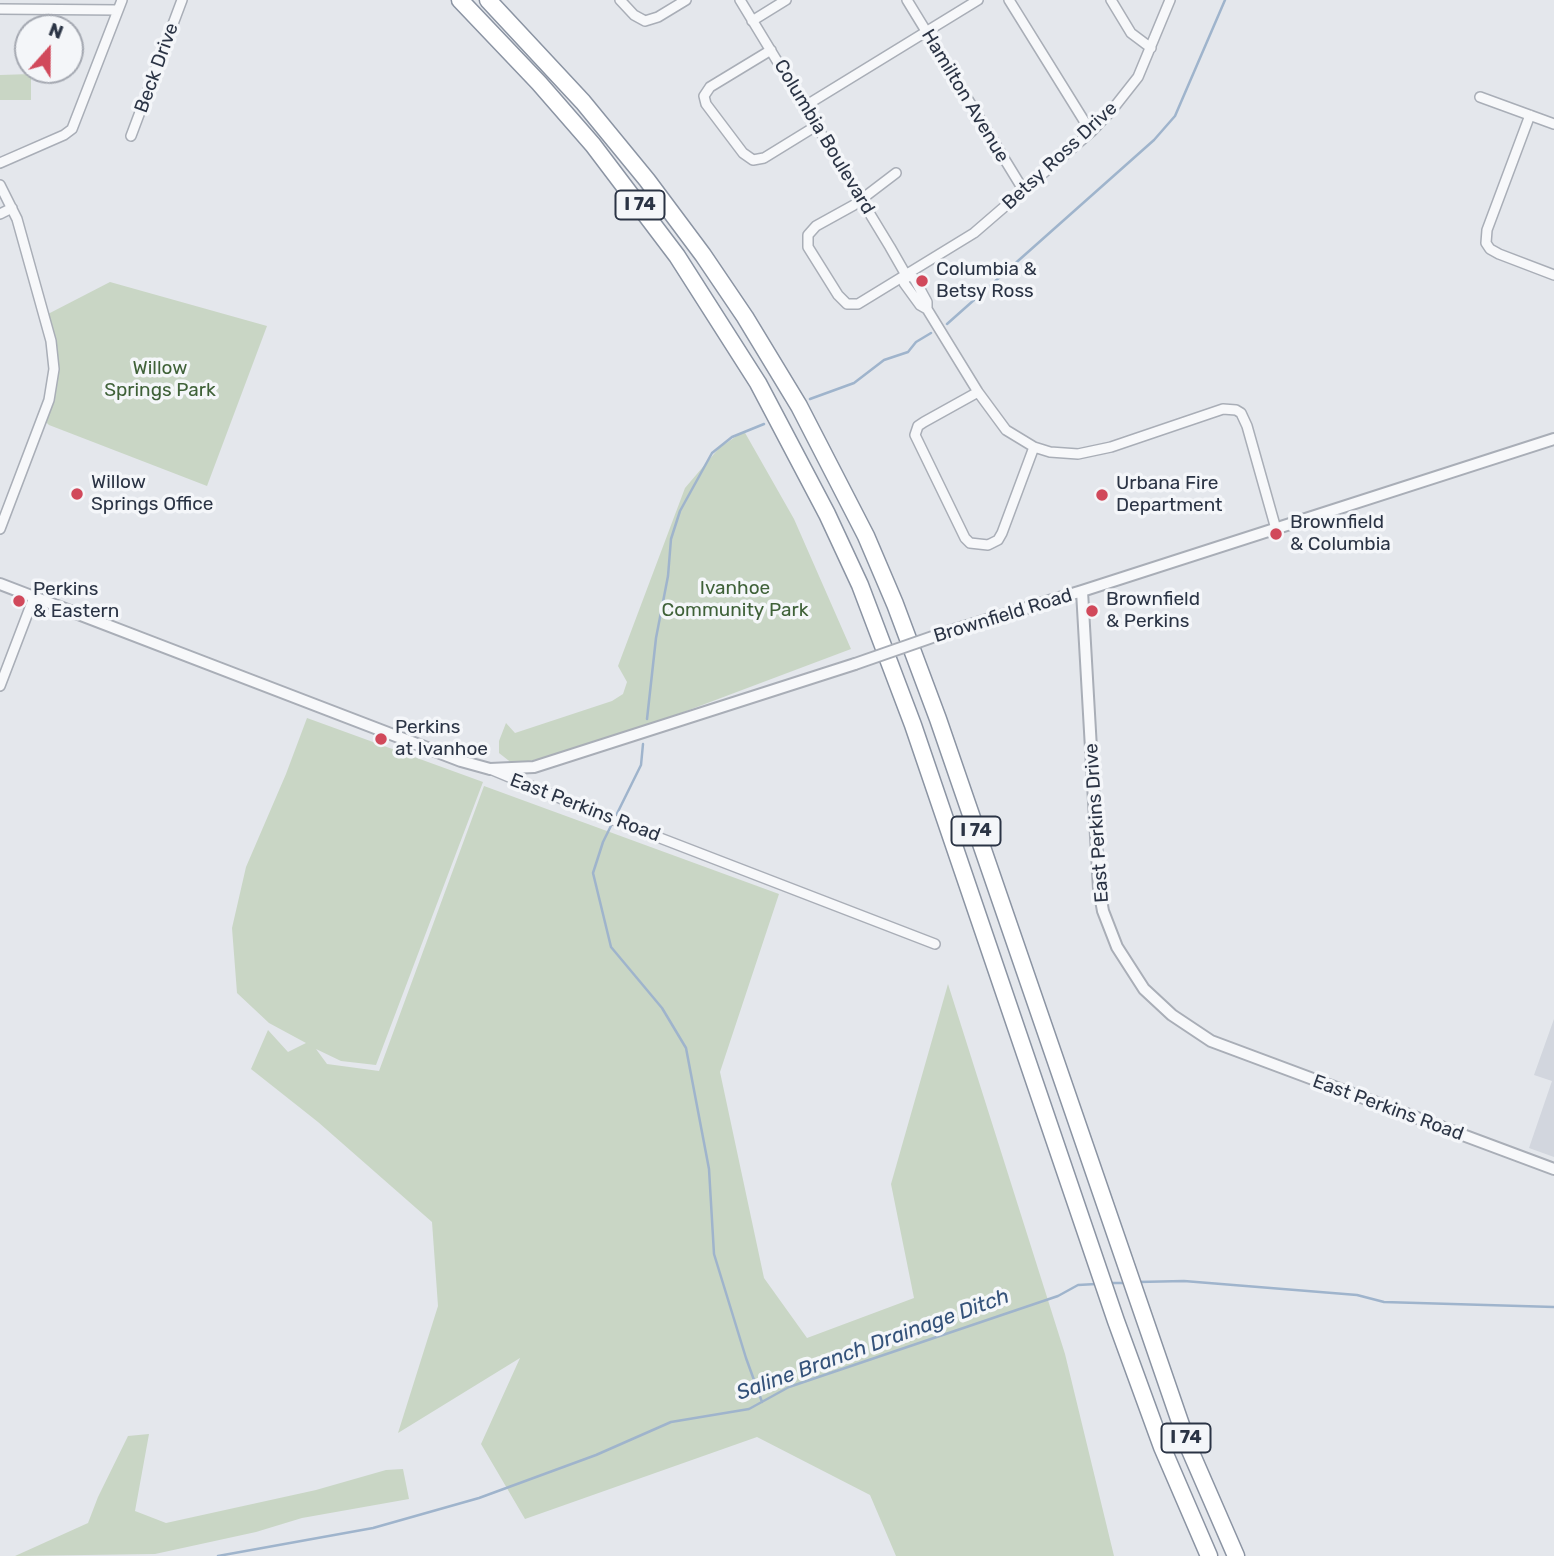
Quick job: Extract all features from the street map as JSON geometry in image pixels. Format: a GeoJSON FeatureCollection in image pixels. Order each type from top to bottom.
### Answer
{"type":"FeatureCollection","features":[{"type":"Feature","properties":{"kind":"highway","name":"I 74"},"geometry":{"type":"LineString","coordinates":[[460,0],[539,83],[637,200],[714,311],[764,394],[821,502],[860,585],[913,725],[1116,1321],[1162,1447],[1209,1556]]}},
{"type":"Feature","properties":{"kind":"highway","name":"I 74"},"geometry":{"type":"LineString","coordinates":[[488,0],[583,102],[647,180],[703,255],[772,359],[832,467],[866,536],[938,719],[1189,1448],[1236,1556]]}},
{"type":"Feature","properties":{"kind":"street"},"geometry":{"type":"LineString","coordinates":[[0,163],[72,129],[122,0]]}},
{"type":"Feature","properties":{"kind":"street","name":"Beck Drive"},"geometry":{"type":"LineString","coordinates":[[131,136],[182,0]]}},
{"type":"Feature","properties":{"kind":"street"},"geometry":{"type":"LineString","coordinates":[[620,0],[634,15],[645,21],[658,17],[686,0]]}},
{"type":"Feature","properties":{"kind":"street","name":"Columbia Boulevard"},"geometry":{"type":"LineString","coordinates":[[740,0],[906,275],[914,278],[927,309],[978,391],[1006,430],[1034,447],[1064,454],[1086,453],[1223,410],[1236,410],[1247,426],[1276,529]]}},
{"type":"Feature","properties":{"kind":"street"},"geometry":{"type":"LineString","coordinates":[[752,21],[786,0]]}},
{"type":"Feature","properties":{"kind":"street","name":"Hamilton Avenue"},"geometry":{"type":"LineString","coordinates":[[907,0],[1024,191]]}},
{"type":"Feature","properties":{"kind":"street"},"geometry":{"type":"LineString","coordinates":[[804,106],[978,0]]}},
{"type":"Feature","properties":{"kind":"street"},"geometry":{"type":"LineString","coordinates":[[1009,0],[1091,132]]}},
{"type":"Feature","properties":{"kind":"street"},"geometry":{"type":"LineString","coordinates":[[1111,0],[1131,33],[1150,48]]}},
{"type":"Feature","properties":{"kind":"street","name":"Betsy Ross Drive"},"geometry":{"type":"LineString","coordinates":[[861,200],[811,230],[807,240],[808,247],[838,295],[847,304],[858,304],[974,233],[1091,132],[1138,77],[1170,0]]}},
{"type":"Feature","properties":{"kind":"street"},"geometry":{"type":"LineString","coordinates":[[0,9],[118,10]]}},
{"type":"Feature","properties":{"kind":"street"},"geometry":{"type":"LineString","coordinates":[[771,50],[710,87],[704,96],[706,104],[743,153],[753,160],[764,158],[816,125]]}},
{"type":"Feature","properties":{"kind":"street"},"geometry":{"type":"LineString","coordinates":[[1480,97],[1554,124]]}},
{"type":"Feature","properties":{"kind":"street"},"geometry":{"type":"LineString","coordinates":[[1530,115],[1487,230],[1486,243],[1499,254],[1554,275]]}},
{"type":"Feature","properties":{"kind":"street"},"geometry":{"type":"LineString","coordinates":[[861,200],[896,173]]}},
{"type":"Feature","properties":{"kind":"street"},"geometry":{"type":"LineString","coordinates":[[0,185],[12,208],[51,341],[54,369],[49,400],[4,505],[0,529]]}},
{"type":"Feature","properties":{"kind":"street"},"geometry":{"type":"LineString","coordinates":[[0,214],[12,208]]}},
{"type":"Feature","properties":{"kind":"street"},"geometry":{"type":"LineString","coordinates":[[978,391],[918,426],[915,435],[965,538],[970,543],[988,545],[998,540],[1034,447]]}},
{"type":"Feature","properties":{"kind":"street","name":"Brownfield Road"},"geometry":{"type":"LineString","coordinates":[[490,769],[534,767],[1554,439]]}},
{"type":"Feature","properties":{"kind":"street","name":"East Perkins Road"},"geometry":{"type":"LineString","coordinates":[[0,584],[461,761],[490,769],[623,824],[935,944]]}},
{"type":"Feature","properties":{"kind":"street","name":"East Perkins Drive"},"geometry":{"type":"LineString","coordinates":[[1082,591],[1096,861],[1107,921],[1117,947],[1144,989],[1172,1015],[1223,1045]]}},
{"type":"Feature","properties":{"kind":"street"},"geometry":{"type":"LineString","coordinates":[[0,686],[34,597]]}},
{"type":"Feature","properties":{"kind":"street","name":"East Perkins Road"},"geometry":{"type":"LineString","coordinates":[[1223,1045],[1554,1169]]}},
{"type":"Feature","properties":{"kind":"shaded area"},"geometry":{"type":"Polygon","coordinates":[[[1554,1019],[1554,1157],[1529,1148],[1552,1081],[1534,1075],[1554,1019]]]}},
{"type":"Feature","properties":{"kind":"green space"},"geometry":{"type":"Polygon","coordinates":[[[0,75],[14,75],[14,84],[31,84],[31,100],[0,100],[0,75]]]}},
{"type":"Feature","properties":{"kind":"green space","name":"Willow Springs Park"},"geometry":{"type":"Polygon","coordinates":[[[110,282],[267,326],[207,486],[46,422],[57,355],[48,314],[110,282]]]}},
{"type":"Feature","properties":{"kind":"green space","name":"Ivanhoe Community Park"},"geometry":{"type":"Polygon","coordinates":[[[744,431],[794,519],[851,649],[681,713],[549,757],[513,764],[499,753],[499,741],[506,723],[515,733],[612,701],[623,694],[627,682],[618,666],[685,488],[719,448],[744,431]]]}},
{"type":"Feature","properties":{"kind":"green space"},"geometry":{"type":"Polygon","coordinates":[[[307,718],[483,782],[376,1065],[341,1061],[316,1049],[327,1064],[379,1071],[484,786],[779,894],[720,1072],[764,1278],[807,1338],[914,1298],[891,1184],[948,984],[1065,1354],[1114,1556],[896,1556],[870,1495],[757,1437],[525,1519],[481,1444],[520,1358],[398,1433],[438,1306],[432,1222],[318,1122],[251,1069],[268,1030],[288,1052],[306,1043],[269,1023],[237,993],[232,928],[246,867],[307,718]]]}},
{"type":"Feature","properties":{"kind":"green space"},"geometry":{"type":"Polygon","coordinates":[[[149,1434],[135,1511],[166,1523],[316,1490],[386,1470],[403,1469],[409,1499],[302,1518],[256,1532],[155,1554],[15,1556],[88,1523],[128,1436],[149,1434]]]}},
{"type":"Feature","properties":{"kind":"waterway"},"geometry":{"type":"LineString","coordinates":[[947,324],[1154,140],[1175,116],[1225,0]]}},
{"type":"Feature","properties":{"kind":"waterway"},"geometry":{"type":"LineString","coordinates":[[810,399],[854,383],[884,360],[908,352],[916,342],[931,333]]}},
{"type":"Feature","properties":{"kind":"waterway"},"geometry":{"type":"LineString","coordinates":[[647,719],[671,539],[680,511],[712,453],[732,437],[764,424]]}},
{"type":"Feature","properties":{"kind":"waterway"},"geometry":{"type":"LineString","coordinates":[[643,744],[641,765],[603,842],[593,873],[611,947],[662,1008],[686,1048],[709,1169],[714,1254],[762,1402]]}},
{"type":"Feature","properties":{"kind":"waterway","name":"Saline Branch Drainage Ditch"},"geometry":{"type":"LineString","coordinates":[[1138,1282],[1184,1281],[1357,1295],[1384,1302],[1554,1307]]}},
{"type":"Feature","properties":{"kind":"waterway","name":"Saline Branch Drainage Ditch"},"geometry":{"type":"LineString","coordinates":[[1110,1283],[1124,1283]]}},
{"type":"Feature","properties":{"kind":"waterway","name":"Saline Branch Drainage Ditch"},"geometry":{"type":"LineString","coordinates":[[218,1556],[373,1528],[479,1498],[596,1455],[671,1422],[749,1409],[789,1387],[1058,1296],[1078,1285],[1096,1284]]}},
{"type":"Feature","properties":{"kind":"place","name":"Columbia & Betsy Ross"},"geometry":{"type":"Point","coordinates":[922,281]}},
{"type":"Feature","properties":{"kind":"place","name":"Willow Springs Office"},"geometry":{"type":"Point","coordinates":[77,494]}},
{"type":"Feature","properties":{"kind":"place","name":"Urbana Fire Department"},"geometry":{"type":"Point","coordinates":[1102,495]}},
{"type":"Feature","properties":{"kind":"place","name":"Brownfield & Columbia"},"geometry":{"type":"Point","coordinates":[1276,534]}},
{"type":"Feature","properties":{"kind":"place","name":"Perkins & Eastern"},"geometry":{"type":"Point","coordinates":[19,601]}},
{"type":"Feature","properties":{"kind":"place","name":"Brownfield & Perkins"},"geometry":{"type":"Point","coordinates":[1092,611]}},
{"type":"Feature","properties":{"kind":"place","name":"Perkins at Ivanhoe"},"geometry":{"type":"Point","coordinates":[381,739]}}]}
